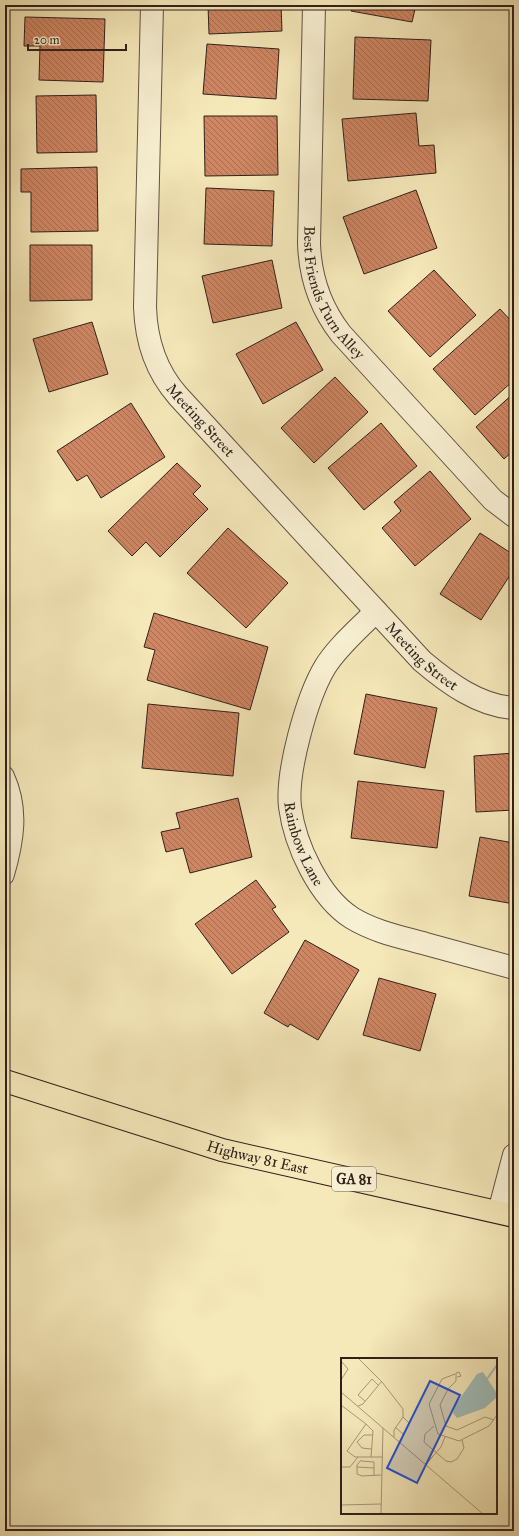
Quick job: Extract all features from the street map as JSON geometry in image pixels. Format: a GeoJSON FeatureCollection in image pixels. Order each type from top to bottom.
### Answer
{"type":"FeatureCollection","features":[{"type":"Feature","properties":{"kind":"main road","name":"Highway 81 East"},"geometry":{"type":"LineString","coordinates":[[5,1081],[222,1150],[507,1214]]}},
{"type":"Feature","properties":{"kind":"street","name":"Meeting Street"},"geometry":{"type":"LineString","coordinates":[[152,5],[145,307],[147,334],[163,376],[174,392],[422,661],[441,677],[484,702],[514,708]]}},
{"type":"Feature","properties":{"kind":"street","name":"Best Friends Turn Alley"},"geometry":{"type":"LineString","coordinates":[[314,5],[309,243],[311,271],[317,291],[331,319],[341,334],[494,500],[514,516]]}},
{"type":"Feature","properties":{"kind":"street","name":"Rainbow Lane"},"geometry":{"type":"LineString","coordinates":[[376,611],[332,656],[319,679],[307,707],[292,773],[290,790],[290,806],[298,840],[320,885],[341,909],[352,918],[382,932],[514,968]]}},
{"type":"Feature","properties":{"kind":"street"},"geometry":{"type":"LineString","coordinates":[[507,1214],[514,1155]]}},
{"type":"Feature","properties":{"kind":"lane"},"geometry":{"type":"LineString","coordinates":[[5,775],[10,787],[16,820],[5,876]]}},
{"type":"Feature","properties":{"kind":"building"},"geometry":{"type":"Polygon","coordinates":[[[208,5],[281,5],[282,31],[209,34],[208,5]]]}},
{"type":"Feature","properties":{"kind":"building"},"geometry":{"type":"Polygon","coordinates":[[[352,5],[416,5],[412,22],[351,11],[352,5]]]}},
{"type":"Feature","properties":{"kind":"building"},"geometry":{"type":"Polygon","coordinates":[[[25,17],[105,19],[103,82],[39,80],[40,46],[24,46],[25,17]]]}},
{"type":"Feature","properties":{"kind":"building"},"geometry":{"type":"Polygon","coordinates":[[[355,37],[431,40],[428,101],[353,99],[355,37]]]}},
{"type":"Feature","properties":{"kind":"building"},"geometry":{"type":"Polygon","coordinates":[[[207,44],[279,49],[276,99],[203,94],[207,44]]]}},
{"type":"Feature","properties":{"kind":"building"},"geometry":{"type":"Polygon","coordinates":[[[96,95],[97,152],[37,153],[36,96],[96,95]]]}},
{"type":"Feature","properties":{"kind":"building"},"geometry":{"type":"Polygon","coordinates":[[[416,113],[419,146],[434,145],[436,173],[348,181],[342,119],[416,113]]]}},
{"type":"Feature","properties":{"kind":"building"},"geometry":{"type":"Polygon","coordinates":[[[204,116],[277,116],[278,175],[205,176],[204,116]]]}},
{"type":"Feature","properties":{"kind":"building"},"geometry":{"type":"Polygon","coordinates":[[[97,167],[98,231],[31,232],[31,192],[21,192],[21,169],[97,167]]]}},
{"type":"Feature","properties":{"kind":"building"},"geometry":{"type":"Polygon","coordinates":[[[206,188],[274,191],[272,246],[204,244],[206,188]]]}},
{"type":"Feature","properties":{"kind":"building"},"geometry":{"type":"Polygon","coordinates":[[[416,190],[437,248],[364,274],[343,217],[416,190]]]}},
{"type":"Feature","properties":{"kind":"building"},"geometry":{"type":"Polygon","coordinates":[[[30,245],[92,245],[92,300],[30,301],[30,245]]]}},
{"type":"Feature","properties":{"kind":"building"},"geometry":{"type":"Polygon","coordinates":[[[272,260],[282,308],[213,323],[202,276],[272,260]]]}},
{"type":"Feature","properties":{"kind":"building"},"geometry":{"type":"Polygon","coordinates":[[[434,270],[476,315],[430,357],[388,311],[434,270]]]}},
{"type":"Feature","properties":{"kind":"building"},"geometry":{"type":"Polygon","coordinates":[[[500,309],[514,324],[514,380],[475,415],[433,369],[500,309]]]}},
{"type":"Feature","properties":{"kind":"building"},"geometry":{"type":"Polygon","coordinates":[[[92,322],[108,374],[49,392],[33,339],[92,322]]]}},
{"type":"Feature","properties":{"kind":"building"},"geometry":{"type":"Polygon","coordinates":[[[296,322],[323,370],[263,404],[236,354],[296,322]]]}},
{"type":"Feature","properties":{"kind":"building"},"geometry":{"type":"Polygon","coordinates":[[[335,377],[368,412],[314,463],[281,428],[335,377]]]}},
{"type":"Feature","properties":{"kind":"building"},"geometry":{"type":"Polygon","coordinates":[[[514,393],[514,450],[504,459],[476,427],[514,393]]]}},
{"type":"Feature","properties":{"kind":"building"},"geometry":{"type":"Polygon","coordinates":[[[131,403],[165,457],[101,498],[87,475],[77,481],[57,451],[131,403]]]}},
{"type":"Feature","properties":{"kind":"building"},"geometry":{"type":"Polygon","coordinates":[[[381,423],[417,466],[364,510],[328,468],[381,423]]]}},
{"type":"Feature","properties":{"kind":"building"},"geometry":{"type":"Polygon","coordinates":[[[177,463],[201,486],[193,494],[208,509],[160,557],[146,542],[132,556],[108,531],[177,463]]]}},
{"type":"Feature","properties":{"kind":"building"},"geometry":{"type":"Polygon","coordinates":[[[430,471],[471,519],[415,566],[382,528],[401,511],[394,502],[430,471]]]}},
{"type":"Feature","properties":{"kind":"building"},"geometry":{"type":"Polygon","coordinates":[[[228,528],[288,583],[246,628],[187,573],[228,528]]]}},
{"type":"Feature","properties":{"kind":"building"},"geometry":{"type":"Polygon","coordinates":[[[480,533],[514,555],[514,569],[481,620],[440,594],[480,533]]]}},
{"type":"Feature","properties":{"kind":"building"},"geometry":{"type":"Polygon","coordinates":[[[154,613],[268,647],[250,710],[147,680],[155,650],[144,647],[154,613]]]}},
{"type":"Feature","properties":{"kind":"building"},"geometry":{"type":"Polygon","coordinates":[[[366,694],[437,708],[425,768],[354,754],[366,694]]]}},
{"type":"Feature","properties":{"kind":"building"},"geometry":{"type":"Polygon","coordinates":[[[148,704],[239,713],[233,776],[142,768],[148,704]]]}},
{"type":"Feature","properties":{"kind":"building"},"geometry":{"type":"Polygon","coordinates":[[[514,753],[514,810],[476,812],[474,756],[514,753]]]}},
{"type":"Feature","properties":{"kind":"building"},"geometry":{"type":"Polygon","coordinates":[[[358,781],[444,791],[437,848],[351,838],[358,781]]]}},
{"type":"Feature","properties":{"kind":"building"},"geometry":{"type":"Polygon","coordinates":[[[238,798],[252,857],[190,873],[183,848],[166,852],[161,832],[180,828],[176,813],[238,798]]]}},
{"type":"Feature","properties":{"kind":"building"},"geometry":{"type":"Polygon","coordinates":[[[480,837],[514,843],[514,904],[469,896],[480,837]]]}},
{"type":"Feature","properties":{"kind":"building"},"geometry":{"type":"Polygon","coordinates":[[[256,880],[276,907],[272,909],[289,932],[232,974],[195,924],[256,880]]]}},
{"type":"Feature","properties":{"kind":"building"},"geometry":{"type":"Polygon","coordinates":[[[305,940],[359,970],[318,1040],[290,1024],[288,1027],[264,1013],[305,940]]]}},
{"type":"Feature","properties":{"kind":"building"},"geometry":{"type":"Polygon","coordinates":[[[379,978],[436,994],[420,1051],[363,1035],[379,978]]]}}]}
